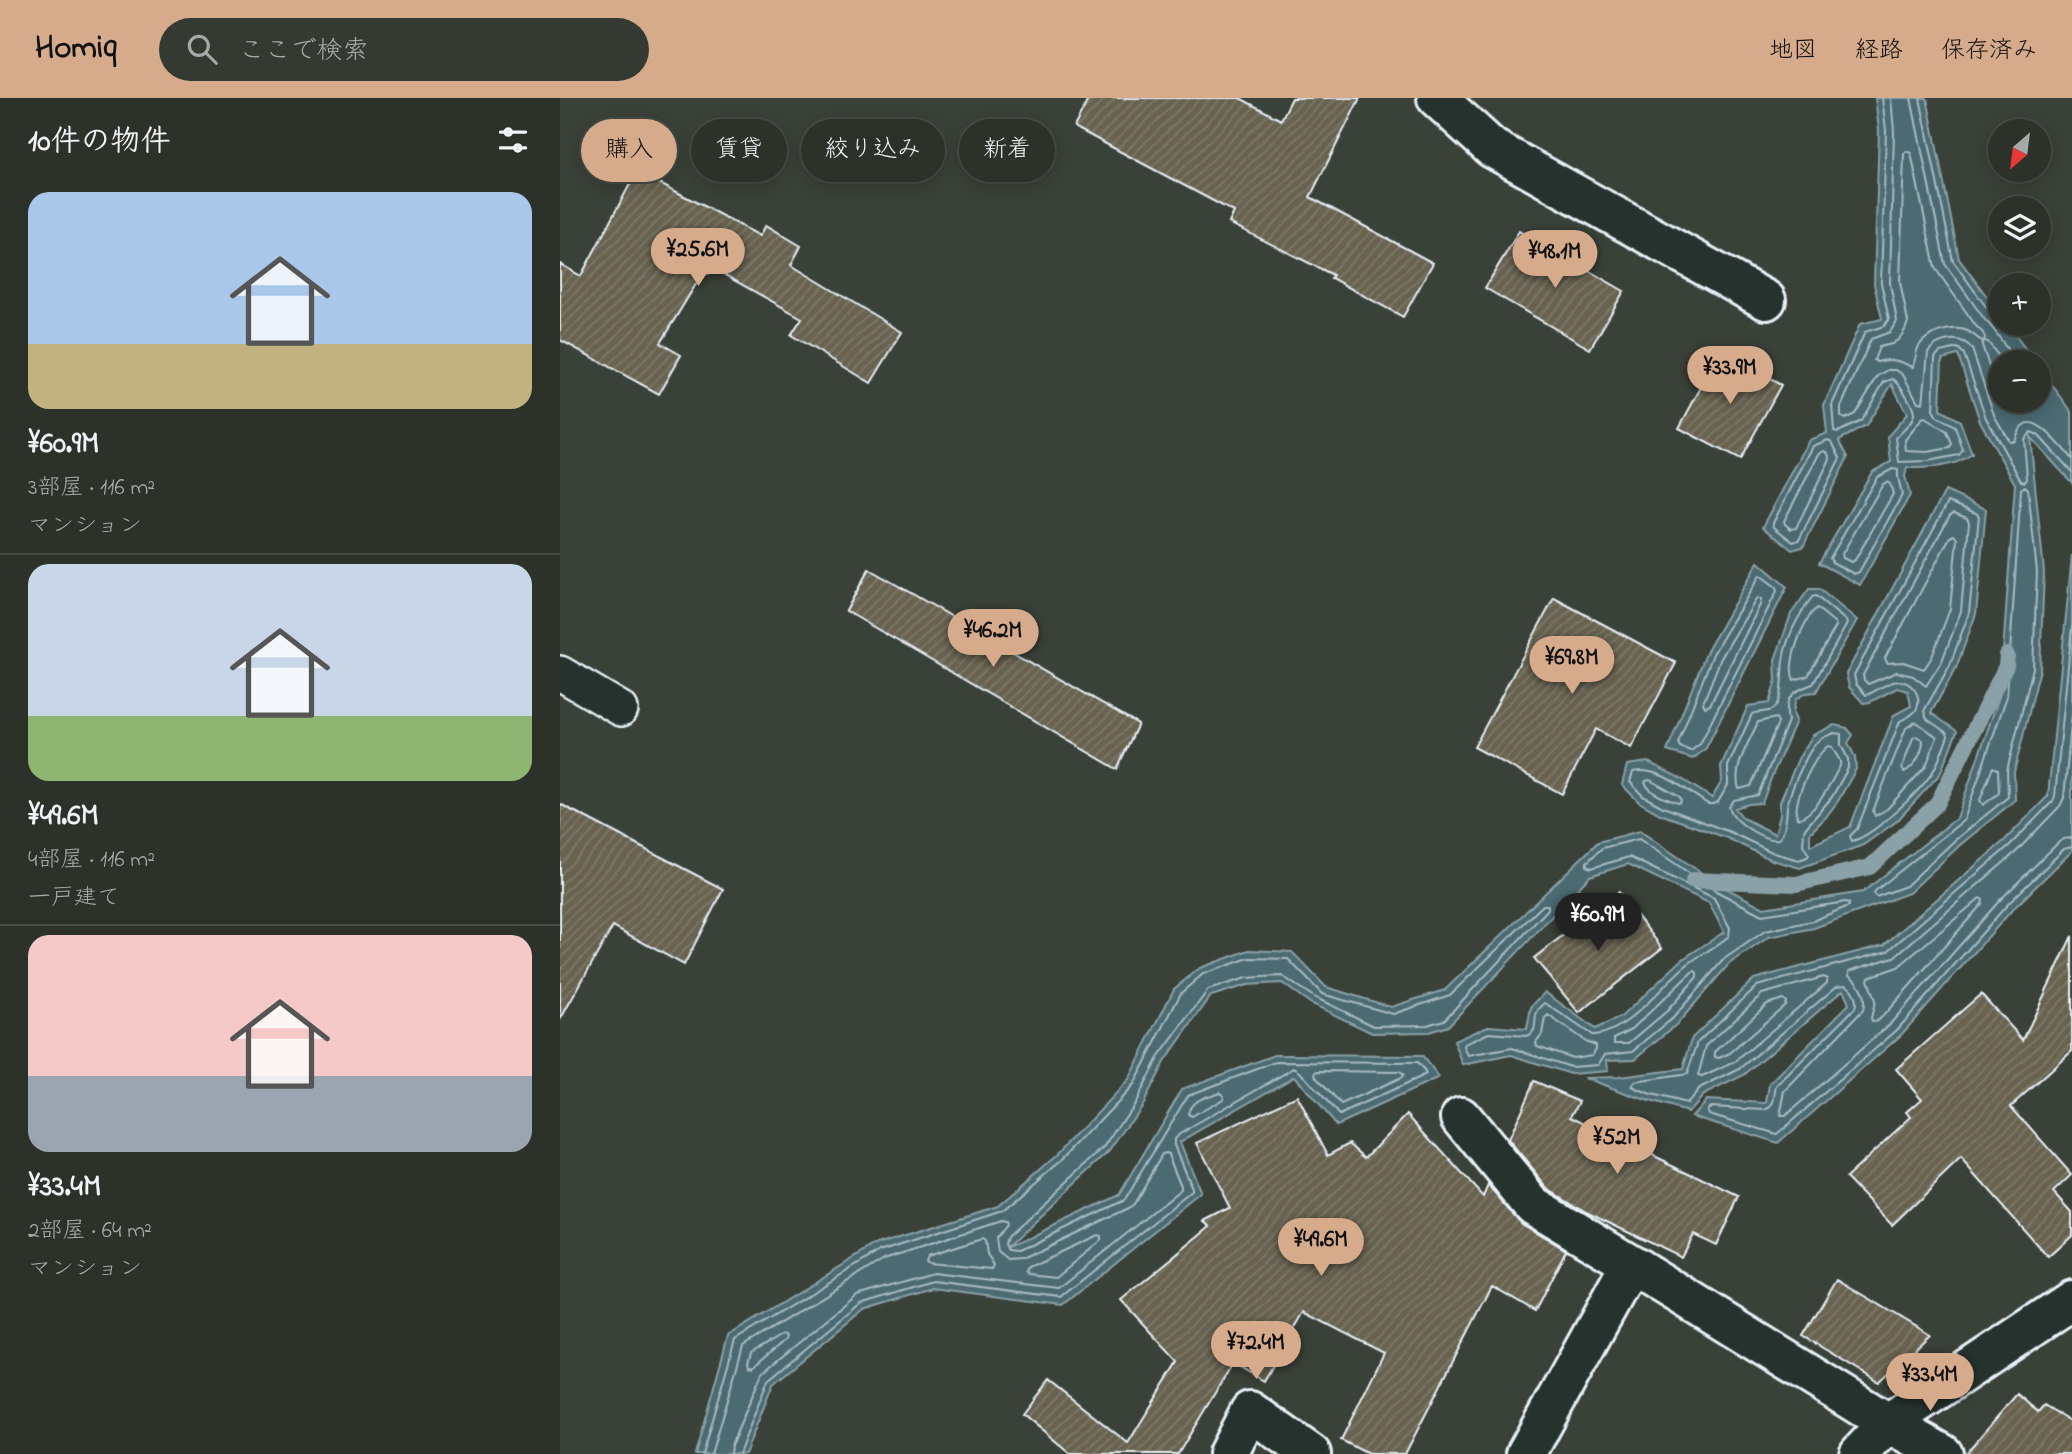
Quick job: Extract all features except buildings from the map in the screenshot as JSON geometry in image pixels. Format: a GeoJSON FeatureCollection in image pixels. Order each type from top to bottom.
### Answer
{"type":"FeatureCollection","features":[{"type":"Feature","properties":{"kind":"street"},"geometry":{"type":"LineString","coordinates":[[1437,98],[1492,148],[1766,300]]}},
{"type":"Feature","properties":{"kind":"street"},"geometry":{"type":"LineString","coordinates":[[1461,1117],[1533,1205],[1943,1454]]}},
{"type":"Feature","properties":{"kind":"street"},"geometry":{"type":"LineString","coordinates":[[1526,1454],[1631,1264]]}},
{"type":"Feature","properties":{"kind":"street"},"geometry":{"type":"LineString","coordinates":[[1859,1454],[1888,1423],[2072,1300]]}},
{"type":"Feature","properties":{"kind":"street"},"geometry":{"type":"LineString","coordinates":[[1228,1454],[1250,1410],[1311,1454]]}},
{"type":"Feature","properties":{"kind":"lane"},"geometry":{"type":"LineString","coordinates":[[560,673],[621,709]]}},
{"type":"Feature","properties":{"kind":"water"},"geometry":{"type":"Polygon","coordinates":[[[1875,98],[1927,98],[1959,259],[1988,298],[1988,336],[2016,336],[2026,350],[1988,350],[1988,413],[2051,413],[2051,383],[2072,412],[2072,483],[2030,437],[2044,572],[2040,669],[2014,772],[2015,800],[1960,845],[1909,893],[1814,928],[1769,937],[1729,964],[1678,1023],[1635,1059],[1607,1060],[1608,1071],[1571,1074],[1511,1055],[1463,1065],[1454,1041],[1488,1026],[1527,1029],[1531,1007],[1545,992],[1595,1029],[1621,1017],[1683,959],[1724,932],[1709,903],[1628,864],[1590,876],[1448,1026],[1429,1032],[1372,1033],[1310,1003],[1282,983],[1247,985],[1211,996],[1164,1062],[1143,1103],[1110,1151],[1006,1248],[1119,1195],[1182,1089],[1275,1055],[1422,1056],[1439,1078],[1336,1125],[1294,1076],[1180,1142],[1201,1194],[1063,1305],[933,1288],[864,1309],[773,1384],[745,1454],[695,1454],[728,1336],[877,1244],[998,1206],[1057,1155],[1128,1080],[1174,989],[1200,968],[1249,950],[1292,952],[1326,987],[1391,1007],[1445,990],[1598,842],[1640,831],[1718,884],[1764,908],[1863,892],[1957,818],[2000,694],[2015,484],[1980,421],[1958,355],[1942,359],[1940,410],[1960,421],[1972,454],[1949,465],[1907,468],[1905,476],[1910,495],[1860,585],[1819,563],[1872,472],[1891,462],[1888,436],[1907,414],[1892,384],[1866,426],[1839,440],[1848,457],[1803,547],[1792,550],[1763,527],[1809,440],[1827,433],[1824,405],[1860,324],[1882,319],[1874,284],[1879,130],[1875,98]]]}},
{"type":"Feature","properties":{"kind":"water"},"geometry":{"type":"Polygon","coordinates":[[[1945,491],[1986,509],[1976,614],[1956,668],[1931,713],[1957,731],[1940,774],[1897,821],[1863,845],[1800,868],[1772,860],[1727,838],[1660,814],[1639,802],[1622,785],[1627,765],[1648,762],[1712,798],[1722,781],[1721,766],[1748,706],[1769,703],[1776,680],[1775,660],[1791,614],[1809,589],[1819,589],[1857,620],[1816,692],[1806,693],[1796,699],[1793,712],[1796,721],[1762,803],[1735,808],[1743,818],[1775,834],[1780,802],[1798,759],[1813,735],[1834,725],[1847,728],[1853,735],[1848,743],[1855,757],[1856,769],[1838,801],[1810,833],[1810,846],[1850,827],[1894,715],[1911,706],[1908,691],[1897,688],[1863,703],[1849,687],[1846,674],[1945,491]]]}},
{"type":"Feature","properties":{"kind":"water"},"geometry":{"type":"Polygon","coordinates":[[[2072,555],[2072,851],[2012,910],[1901,1035],[1778,1143],[1692,1116],[1706,1100],[1767,1103],[1770,1084],[1849,1004],[1843,990],[1744,1075],[1703,1095],[1688,1112],[1584,1078],[1619,1077],[1683,1069],[1692,1038],[1754,979],[1884,945],[2005,840],[2048,796],[2072,555]]]}},
{"type":"Feature","properties":{"kind":"water"},"geometry":{"type":"Polygon","coordinates":[[[1758,562],[1787,587],[1706,748],[1693,759],[1667,751],[1707,651],[1758,562]]]}},
{"type":"Feature","properties":{"kind":"waterway"},"geometry":{"type":"LineString","coordinates":[[1693,880],[1796,884],[1870,867],[1937,804],[2006,666],[2007,655]]}}]}
